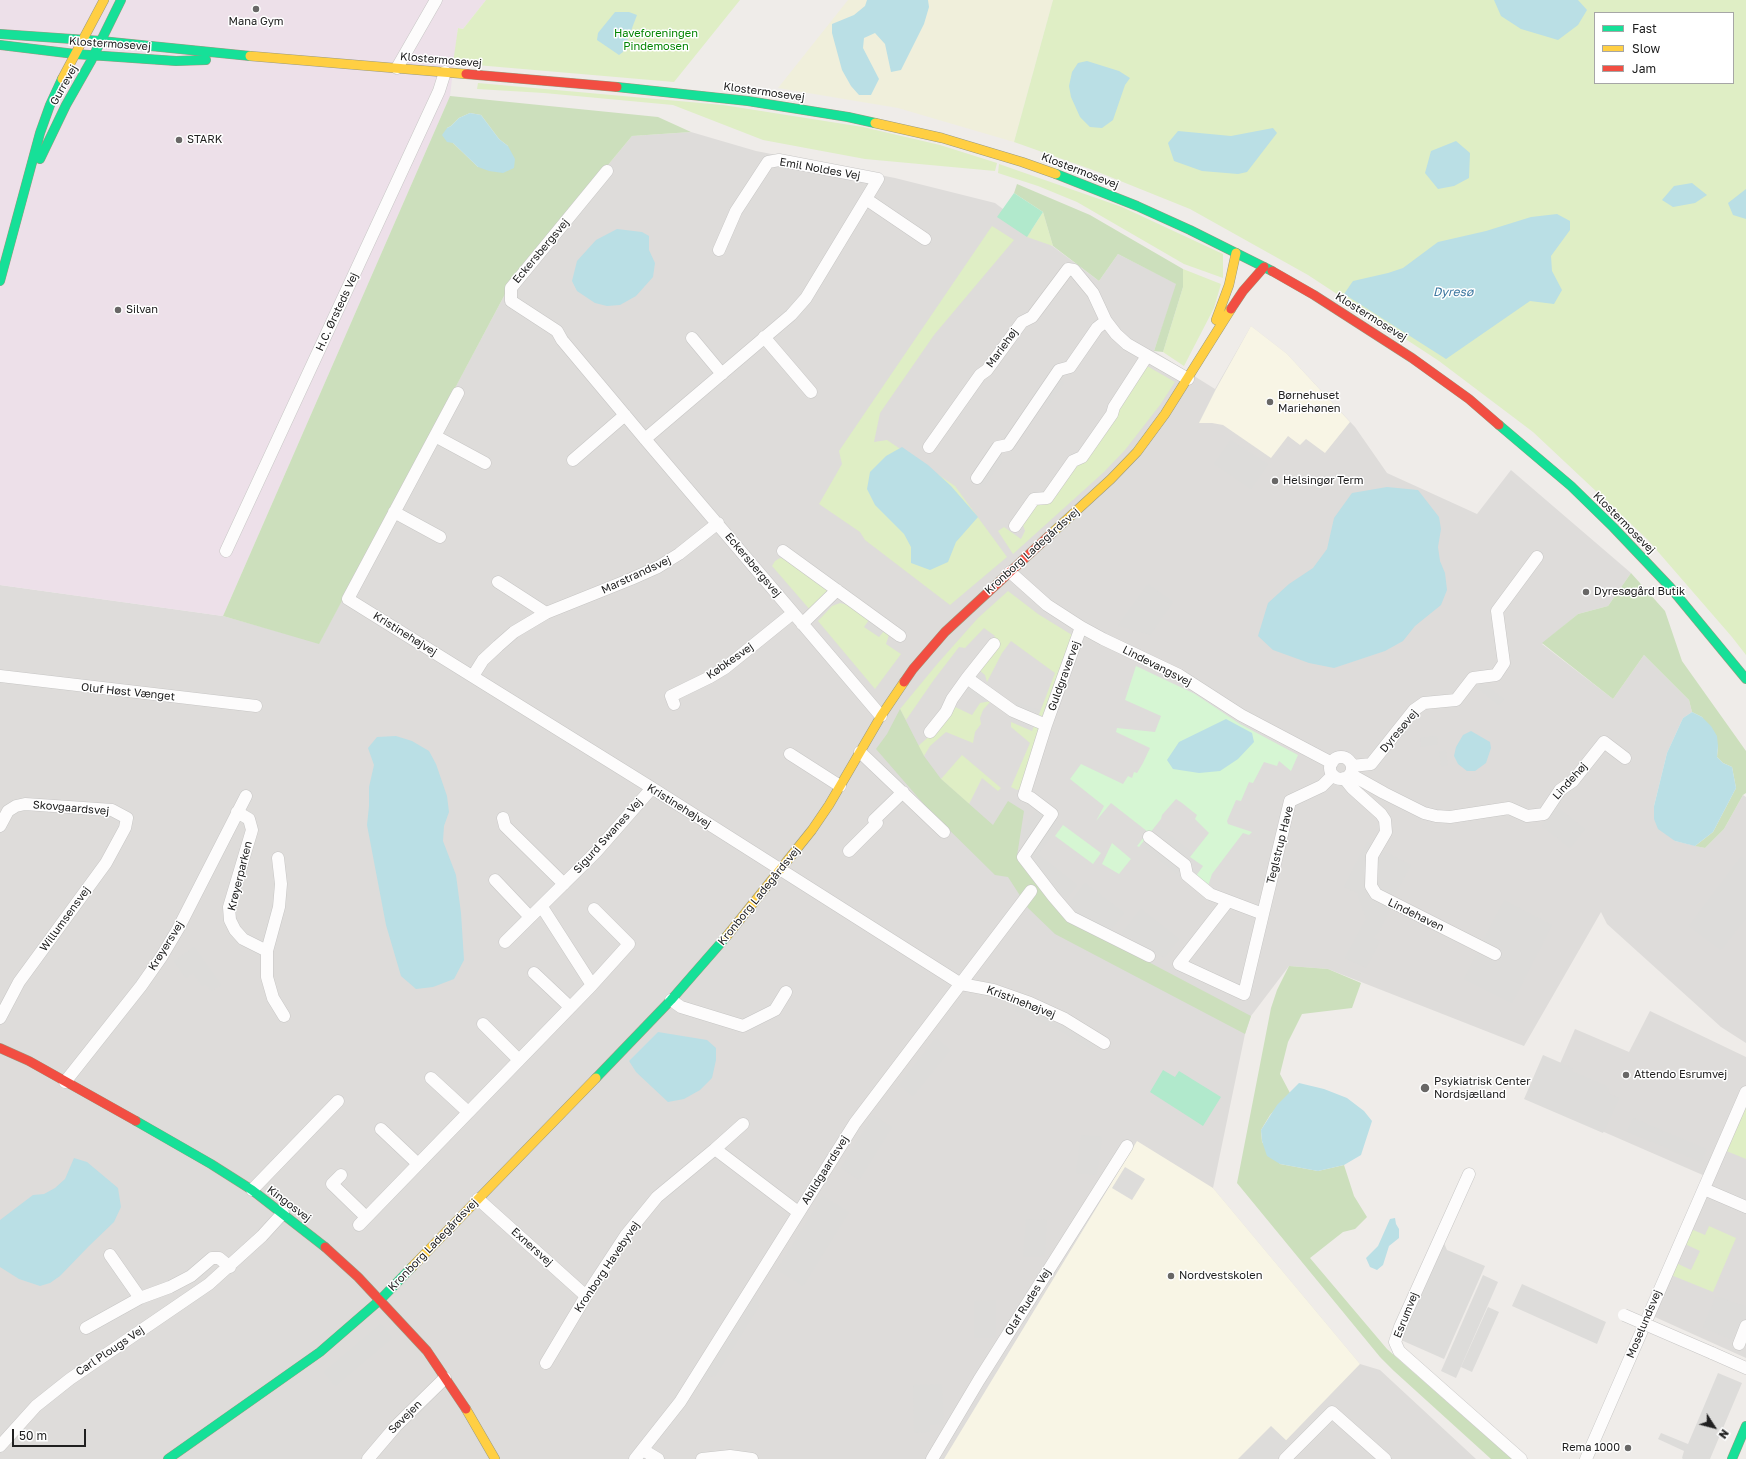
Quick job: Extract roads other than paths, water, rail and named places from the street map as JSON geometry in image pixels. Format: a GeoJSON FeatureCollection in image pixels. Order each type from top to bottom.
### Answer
{"type":"FeatureCollection","features":[{"type":"Feature","properties":{"kind":"street","name":"Gurrevej"},"geometry":{"type":"LineString","coordinates":[[28,182],[41,157],[52,120],[88,47],[104,0]]}},
{"type":"Feature","properties":{"kind":"street"},"geometry":{"type":"LineString","coordinates":[[0,41],[88,47],[113,0]]}},
{"type":"Feature","properties":{"kind":"street","name":"Gurrevej"},"geometry":{"type":"LineString","coordinates":[[0,281],[28,182],[40,133],[50,106],[88,47],[121,0]]}},
{"type":"Feature","properties":{"kind":"street"},"geometry":{"type":"LineString","coordinates":[[397,68],[436,0]]}},
{"type":"Feature","properties":{"kind":"street","name":"Klostermosevej"},"geometry":{"type":"LineString","coordinates":[[0,34],[176,61],[202,60],[243,55]]}},
{"type":"Feature","properties":{"kind":"street","name":"Klostermosevej"},"geometry":{"type":"LineString","coordinates":[[0,45],[200,51],[602,85],[748,101],[848,117],[942,138],[1022,162],[1137,206],[1190,230],[1264,267],[1314,295],[1412,358],[1468,399],[1571,486],[1613,527],[1670,587],[1746,679]]}},
{"type":"Feature","properties":{"kind":"street","name":"H.C. Ørsteds Vej"},"geometry":{"type":"LineString","coordinates":[[226,551],[439,91],[445,72]]}},
{"type":"Feature","properties":{"kind":"street","name":"Emil Noldes Vej"},"geometry":{"type":"LineString","coordinates":[[645,439],[791,315],[806,298],[878,179],[779,160],[768,162],[736,211],[719,250]]}},
{"type":"Feature","properties":{"kind":"street","name":"Eckersbergsvej"},"geometry":{"type":"LineString","coordinates":[[607,171],[511,288],[511,301],[556,331],[645,439],[881,716]]}},
{"type":"Feature","properties":{"kind":"street"},"geometry":{"type":"LineString","coordinates":[[866,200],[925,239]]}},
{"type":"Feature","properties":{"kind":"street","name":"Kronborg Ladegårdsvej"},"geometry":{"type":"LineString","coordinates":[[1205,351],[1206,341],[1229,285],[1236,253]]}},
{"type":"Feature","properties":{"kind":"street","name":"Kronborg Ladegårdsvej"},"geometry":{"type":"LineString","coordinates":[[168,1459],[320,1352],[380,1300],[671,1000],[712,955],[812,830],[881,716],[913,669],[945,632],[1111,479],[1137,452],[1166,414],[1243,291],[1264,267]]}},
{"type":"Feature","properties":{"kind":"street","name":"Mariehøj"},"geometry":{"type":"LineString","coordinates":[[929,447],[980,375],[988,370],[1022,322],[1032,317],[1068,269],[1074,270],[1094,293],[1106,321],[1116,334],[1127,344],[1188,379]]}},
{"type":"Feature","properties":{"kind":"street"},"geometry":{"type":"LineString","coordinates":[[977,478],[998,447],[1008,445],[1059,370],[1070,367],[1097,328],[1106,321]]}},
{"type":"Feature","properties":{"kind":"street"},"geometry":{"type":"LineString","coordinates":[[764,337],[811,392]]}},
{"type":"Feature","properties":{"kind":"street"},"geometry":{"type":"LineString","coordinates":[[692,338],[722,374]]}},
{"type":"Feature","properties":{"kind":"street"},"geometry":{"type":"LineString","coordinates":[[1015,526],[1034,499],[1047,498],[1073,461],[1082,457],[1112,414],[1114,406],[1147,356]]}},
{"type":"Feature","properties":{"kind":"street","name":"Kristinehøjvej"},"geometry":{"type":"LineString","coordinates":[[458,393],[348,599],[652,788],[961,984],[993,990],[1030,1003],[1065,1019],[1104,1043]]}},
{"type":"Feature","properties":{"kind":"street"},"geometry":{"type":"LineString","coordinates":[[573,460],[625,415]]}},
{"type":"Feature","properties":{"kind":"street"},"geometry":{"type":"LineString","coordinates":[[435,436],[485,463]]}},
{"type":"Feature","properties":{"kind":"street"},"geometry":{"type":"LineString","coordinates":[[394,512],[440,537]]}},
{"type":"Feature","properties":{"kind":"street","name":"Marstrandsvej"},"geometry":{"type":"LineString","coordinates":[[472,676],[483,660],[514,632],[546,613],[631,580],[658,566],[679,554],[718,523]]}},
{"type":"Feature","properties":{"kind":"street"},"geometry":{"type":"LineString","coordinates":[[783,551],[900,636]]}},
{"type":"Feature","properties":{"kind":"street","name":"Dyresøvej"},"geometry":{"type":"LineString","coordinates":[[1342,771],[1371,764],[1414,710],[1424,703],[1456,700],[1473,678],[1496,675],[1504,663],[1497,611],[1537,557]]}},
{"type":"Feature","properties":{"kind":"street","name":"Lindevangsvej"},"geometry":{"type":"LineString","coordinates":[[1010,572],[1047,605],[1081,627],[1103,639],[1179,674],[1241,715],[1342,771],[1424,813],[1450,817],[1509,808]]}},
{"type":"Feature","properties":{"kind":"street"},"geometry":{"type":"LineString","coordinates":[[498,582],[546,613]]}},
{"type":"Feature","properties":{"kind":"street"},"geometry":{"type":"LineString","coordinates":[[802,624],[838,590]]}},
{"type":"Feature","properties":{"kind":"street","name":"Købkesvej"},"geometry":{"type":"LineString","coordinates":[[674,704],[670,696],[725,668],[793,613]]}},
{"type":"Feature","properties":{"kind":"street","name":"Guldgravervej"},"geometry":{"type":"LineString","coordinates":[[1081,627],[1046,725],[1024,795],[1032,798],[1052,814],[1023,857],[1071,917],[1149,956]]}},
{"type":"Feature","properties":{"kind":"street"},"geometry":{"type":"LineString","coordinates":[[930,732],[946,712],[952,699],[967,678],[994,644]]}},
{"type":"Feature","properties":{"kind":"street","name":"Oluf Høst Vænget"},"geometry":{"type":"LineString","coordinates":[[0,676],[256,706]]}},
{"type":"Feature","properties":{"kind":"street","name":"Guldgravervej"},"geometry":{"type":"LineString","coordinates":[[967,678],[1013,711],[1046,725]]}},
{"type":"Feature","properties":{"kind":"street","name":"Lindehøj"},"geometry":{"type":"LineString","coordinates":[[1509,808],[1527,816],[1544,814],[1560,790],[1573,781],[1604,742],[1625,758]]}},
{"type":"Feature","properties":{"kind":"street"},"geometry":{"type":"LineString","coordinates":[[860,752],[944,832]]}},
{"type":"Feature","properties":{"kind":"street"},"geometry":{"type":"LineString","coordinates":[[790,754],[840,786]]}},
{"type":"Feature","properties":{"kind":"street","name":"Teglstrup Have"},"geometry":{"type":"LineString","coordinates":[[1228,901],[1179,964],[1244,994],[1290,801],[1322,786],[1342,771]]}},
{"type":"Feature","properties":{"kind":"street","name":"Lindehaven"},"geometry":{"type":"LineString","coordinates":[[1342,771],[1352,788],[1382,814],[1385,820],[1386,832],[1372,856],[1371,886],[1376,894],[1495,954]]}},
{"type":"Feature","properties":{"kind":"street","name":"Sigurd Swanes Vej"},"geometry":{"type":"LineString","coordinates":[[505,942],[596,852],[652,788]]}},
{"type":"Feature","properties":{"kind":"street"},"geometry":{"type":"LineString","coordinates":[[849,851],[877,823],[874,820],[902,792]]}},
{"type":"Feature","properties":{"kind":"street","name":"Krøyersvej"},"geometry":{"type":"LineString","coordinates":[[65,1082],[162,956],[246,796]]}},
{"type":"Feature","properties":{"kind":"street","name":"Skovgaardsvej"},"geometry":{"type":"LineString","coordinates":[[0,826],[8,811],[16,806],[25,804],[112,810],[126,818]]}},
{"type":"Feature","properties":{"kind":"street","name":"Krøyerparken"},"geometry":{"type":"LineString","coordinates":[[237,812],[249,819],[252,830],[229,907],[230,920],[235,930],[243,939],[267,951]]}},
{"type":"Feature","properties":{"kind":"street","name":"Willumsensvej"},"geometry":{"type":"LineString","coordinates":[[0,1018],[19,982],[106,863],[125,828],[126,818]]}},
{"type":"Feature","properties":{"kind":"street"},"geometry":{"type":"LineString","coordinates":[[503,818],[505,826],[564,884]]}},
{"type":"Feature","properties":{"kind":"street"},"geometry":{"type":"LineString","coordinates":[[1150,837],[1185,865],[1187,875],[1210,894],[1263,914]]}},
{"type":"Feature","properties":{"kind":"street"},"geometry":{"type":"LineString","coordinates":[[278,858],[281,884],[279,907],[267,951],[267,977],[273,998],[284,1016]]}},
{"type":"Feature","properties":{"kind":"street"},"geometry":{"type":"LineString","coordinates":[[495,880],[530,918]]}},
{"type":"Feature","properties":{"kind":"street","name":"Abildgaardsvej"},"geometry":{"type":"LineString","coordinates":[[639,1455],[682,1398],[854,1123],[1031,891]]}},
{"type":"Feature","properties":{"kind":"street"},"geometry":{"type":"LineString","coordinates":[[542,907],[592,985]]}},
{"type":"Feature","properties":{"kind":"street"},"geometry":{"type":"LineString","coordinates":[[341,1175],[332,1184],[362,1221],[592,985],[629,944],[594,909]]}},
{"type":"Feature","properties":{"kind":"street"},"geometry":{"type":"LineString","coordinates":[[534,973],[570,1007]]}},
{"type":"Feature","properties":{"kind":"street"},"geometry":{"type":"LineString","coordinates":[[671,1000],[681,1007],[743,1026],[775,1010],[786,992]]}},
{"type":"Feature","properties":{"kind":"street"},"geometry":{"type":"LineString","coordinates":[[483,1024],[519,1060]]}},
{"type":"Feature","properties":{"kind":"street","name":"Kingosvej"},"geometry":{"type":"LineString","coordinates":[[0,1048],[29,1061],[211,1164],[252,1190],[329,1250],[358,1277],[427,1351],[477,1426],[495,1459]]}},
{"type":"Feature","properties":{"kind":"street"},"geometry":{"type":"LineString","coordinates":[[431,1078],[468,1112]]}},
{"type":"Feature","properties":{"kind":"street","name":"Moselundsvej"},"geometry":{"type":"LineString","coordinates":[[1586,1459],[1746,1092]]}},
{"type":"Feature","properties":{"kind":"street"},"geometry":{"type":"LineString","coordinates":[[252,1190],[338,1101]]}},
{"type":"Feature","properties":{"kind":"street","name":"Kronborg Havebyvej"},"geometry":{"type":"LineString","coordinates":[[546,1363],[586,1296],[626,1235],[657,1197],[743,1124]]}},
{"type":"Feature","properties":{"kind":"street"},"geometry":{"type":"LineString","coordinates":[[381,1129],[418,1164]]}},
{"type":"Feature","properties":{"kind":"street","name":"Olaf Rudes Vej"},"geometry":{"type":"LineString","coordinates":[[932,1459],[979,1380],[1127,1146]]}},
{"type":"Feature","properties":{"kind":"street"},"geometry":{"type":"LineString","coordinates":[[715,1149],[798,1212]]}},
{"type":"Feature","properties":{"kind":"street","name":"Esrumvej"},"geometry":{"type":"LineString","coordinates":[[1469,1174],[1400,1327],[1395,1342],[1399,1351],[1521,1459]]}},
{"type":"Feature","properties":{"kind":"street"},"geometry":{"type":"LineString","coordinates":[[1704,1189],[1746,1207]]}},
{"type":"Feature","properties":{"kind":"street","name":"Exnersvej"},"geometry":{"type":"LineString","coordinates":[[478,1198],[586,1296]]}},
{"type":"Feature","properties":{"kind":"street","name":"Carl Plougs Vej"},"geometry":{"type":"LineString","coordinates":[[0,1446],[36,1406],[70,1378],[209,1284],[230,1267],[283,1213]]}},
{"type":"Feature","properties":{"kind":"street"},"geometry":{"type":"LineString","coordinates":[[110,1255],[140,1298]]}},
{"type":"Feature","properties":{"kind":"street"},"geometry":{"type":"LineString","coordinates":[[86,1328],[140,1298],[184,1280],[212,1258],[220,1258],[230,1267]]}},
{"type":"Feature","properties":{"kind":"street"},"geometry":{"type":"LineString","coordinates":[[1624,1314],[1746,1368]]}},
{"type":"Feature","properties":{"kind":"street"},"geometry":{"type":"LineString","coordinates":[[1738,1344],[1746,1326]]}},
{"type":"Feature","properties":{"kind":"street","name":"Søvejen"},"geometry":{"type":"LineString","coordinates":[[368,1459],[396,1426],[445,1378]]}},
{"type":"Feature","properties":{"kind":"street"},"geometry":{"type":"LineString","coordinates":[[1285,1459],[1332,1412],[1385,1459]]}},
{"type":"Feature","properties":{"kind":"street"},"geometry":{"type":"LineString","coordinates":[[1732,1459],[1746,1426]]}},
{"type":"Feature","properties":{"kind":"street"},"geometry":{"type":"LineString","coordinates":[[639,1455],[658,1459]]}},
{"type":"Feature","properties":{"kind":"street"},"geometry":{"type":"LineString","coordinates":[[702,1459],[730,1456],[752,1459]]}},
{"type":"Feature","properties":{"kind":"water"},"geometry":{"type":"Polygon","coordinates":[[[867,0],[928,0],[929,7],[924,24],[901,70],[891,72],[885,44],[875,33],[864,38],[863,48],[879,79],[871,95],[859,95],[851,86],[842,70],[832,33],[832,24],[854,15],[865,6],[867,0]]]}},
{"type":"Feature","properties":{"kind":"water"},"geometry":{"type":"Polygon","coordinates":[[[1494,0],[1578,0],[1587,10],[1578,25],[1558,40],[1521,29],[1501,16],[1494,0]]]}},
{"type":"Feature","properties":{"kind":"water"},"geometry":{"type":"Polygon","coordinates":[[[615,12],[629,12],[637,15],[623,52],[619,55],[597,40],[598,33],[615,12]]]}},
{"type":"Feature","properties":{"kind":"water"},"geometry":{"type":"Polygon","coordinates":[[[1087,61],[1119,71],[1130,78],[1125,85],[1113,120],[1102,128],[1090,127],[1080,117],[1071,97],[1069,86],[1072,72],[1078,63],[1087,61]]]}},
{"type":"Feature","properties":{"kind":"water"},"geometry":{"type":"Polygon","coordinates":[[[470,113],[481,115],[499,139],[508,146],[515,159],[514,168],[503,173],[489,171],[478,167],[453,143],[447,142],[442,135],[447,128],[459,118],[470,113]]]}},
{"type":"Feature","properties":{"kind":"water"},"geometry":{"type":"Polygon","coordinates":[[[1273,128],[1277,133],[1247,172],[1238,174],[1202,171],[1174,161],[1168,143],[1178,131],[1231,136],[1273,128]]]}},
{"type":"Feature","properties":{"kind":"water"},"geometry":{"type":"Polygon","coordinates":[[[1456,141],[1470,153],[1469,178],[1454,186],[1438,189],[1425,173],[1431,151],[1456,141]]]}},
{"type":"Feature","properties":{"kind":"water"},"geometry":{"type":"Polygon","coordinates":[[[1692,183],[1707,195],[1695,203],[1673,207],[1662,200],[1674,186],[1692,183]]]}},
{"type":"Feature","properties":{"kind":"water"},"geometry":{"type":"Polygon","coordinates":[[[1746,189],[1746,219],[1733,215],[1728,203],[1746,189]]]}},
{"type":"Feature","properties":{"kind":"water","name":"Dyresø"},"geometry":{"type":"Polygon","coordinates":[[[1557,214],[1570,221],[1570,230],[1551,256],[1552,271],[1562,290],[1554,304],[1530,301],[1446,359],[1344,294],[1353,281],[1403,268],[1438,242],[1486,231],[1531,217],[1557,214]]]}},
{"type":"Feature","properties":{"kind":"water"},"geometry":{"type":"Polygon","coordinates":[[[617,229],[642,232],[649,236],[649,250],[655,263],[653,277],[636,296],[620,305],[607,306],[595,303],[577,291],[572,281],[577,261],[596,240],[617,229]]]}},
{"type":"Feature","properties":{"kind":"water"},"geometry":{"type":"Polygon","coordinates":[[[902,447],[928,465],[951,486],[978,517],[956,542],[948,562],[930,570],[911,563],[911,547],[904,534],[875,505],[867,489],[870,472],[886,456],[902,447]]]}},
{"type":"Feature","properties":{"kind":"water"},"geometry":{"type":"Polygon","coordinates":[[[1387,487],[1418,490],[1439,517],[1441,529],[1438,547],[1440,561],[1445,573],[1447,590],[1441,605],[1415,626],[1403,641],[1385,651],[1334,668],[1309,663],[1273,650],[1258,636],[1268,603],[1289,584],[1313,568],[1327,549],[1334,518],[1352,493],[1387,487]]]}},
{"type":"Feature","properties":{"kind":"water"},"geometry":{"type":"Polygon","coordinates":[[[1692,712],[1702,717],[1711,726],[1717,736],[1717,757],[1723,763],[1732,767],[1736,788],[1713,832],[1695,846],[1675,841],[1658,829],[1654,819],[1654,806],[1667,753],[1683,718],[1692,712]]]}},
{"type":"Feature","properties":{"kind":"water"},"geometry":{"type":"Polygon","coordinates":[[[1226,719],[1252,733],[1254,742],[1238,759],[1220,771],[1199,773],[1173,769],[1167,760],[1179,742],[1226,719]]]}},
{"type":"Feature","properties":{"kind":"water"},"geometry":{"type":"Polygon","coordinates":[[[1471,731],[1490,742],[1491,748],[1486,763],[1475,771],[1467,771],[1458,764],[1454,756],[1456,747],[1463,735],[1471,731]]]}},
{"type":"Feature","properties":{"kind":"water"},"geometry":{"type":"Polygon","coordinates":[[[396,736],[412,741],[429,751],[436,764],[447,796],[449,812],[444,826],[443,841],[456,875],[461,913],[464,960],[454,979],[433,987],[416,989],[401,976],[386,925],[367,825],[369,787],[374,765],[368,748],[377,737],[396,736]]]}},
{"type":"Feature","properties":{"kind":"water"},"geometry":{"type":"Polygon","coordinates":[[[658,1032],[707,1040],[716,1048],[716,1060],[712,1078],[700,1090],[684,1099],[668,1102],[636,1072],[629,1061],[658,1032]]]}},
{"type":"Feature","properties":{"kind":"water"},"geometry":{"type":"Polygon","coordinates":[[[1299,1083],[1324,1089],[1347,1098],[1364,1111],[1372,1121],[1361,1155],[1344,1165],[1318,1171],[1280,1164],[1267,1156],[1262,1141],[1261,1130],[1277,1105],[1299,1083]]]}},
{"type":"Feature","properties":{"kind":"water"},"geometry":{"type":"Polygon","coordinates":[[[74,1158],[87,1162],[118,1188],[121,1207],[114,1222],[60,1276],[50,1283],[40,1286],[19,1279],[0,1267],[0,1220],[33,1195],[44,1194],[55,1188],[65,1179],[74,1158]]]}},
{"type":"Feature","properties":{"kind":"water"},"geometry":{"type":"Polygon","coordinates":[[[1395,1218],[1399,1229],[1399,1238],[1389,1246],[1383,1265],[1377,1270],[1370,1267],[1366,1258],[1378,1246],[1390,1219],[1395,1218]]]}},
{"type":"Feature","properties":{"kind":"place","name":"Mana Gym"},"geometry":{"type":"Point","coordinates":[256,9]}},
{"type":"Feature","properties":{"kind":"place","name":"STARK"},"geometry":{"type":"Point","coordinates":[179,140]}},
{"type":"Feature","properties":{"kind":"place","name":"Silvan"},"geometry":{"type":"Point","coordinates":[118,310]}},
{"type":"Feature","properties":{"kind":"place","name":"Børnehuset Mariehønen"},"geometry":{"type":"Point","coordinates":[1270,402]}},
{"type":"Feature","properties":{"kind":"place","name":"Helsingør Term"},"geometry":{"type":"Point","coordinates":[1275,481]}},
{"type":"Feature","properties":{"kind":"place","name":"Dyresøgård Butik"},"geometry":{"type":"Point","coordinates":[1586,592]}},
{"type":"Feature","properties":{"kind":"place","name":"Attendo Esrumvej"},"geometry":{"type":"Point","coordinates":[1626,1075]}},
{"type":"Feature","properties":{"kind":"place","name":"Psykiatrisk Center Nordsjælland"},"geometry":{"type":"Point","coordinates":[1425,1088]}},
{"type":"Feature","properties":{"kind":"place","name":"Nordvestskolen"},"geometry":{"type":"Point","coordinates":[1171,1276]}},
{"type":"Feature","properties":{"kind":"place","name":"Rema 1000"},"geometry":{"type":"Point","coordinates":[1628,1448]}},
{"type":"Feature","properties":{"kind":"park label","name":"Haveforeningen Pindemosen"},"geometry":{"type":"Point","coordinates":[656,40]}}]}
